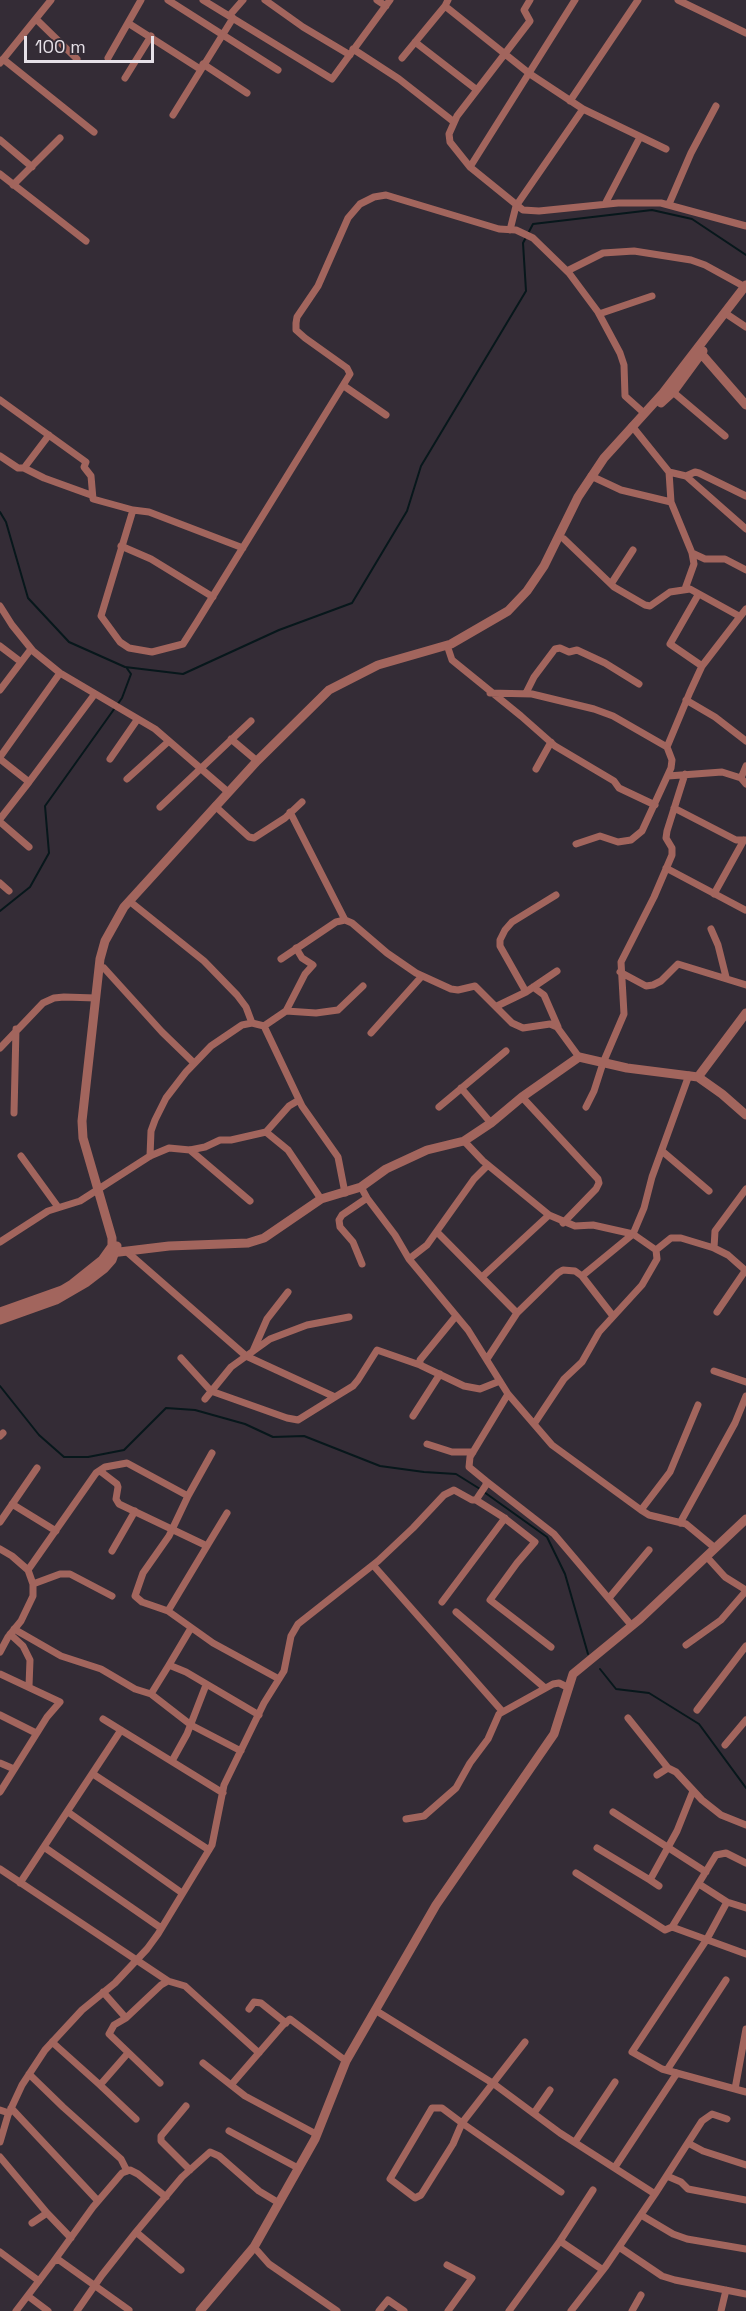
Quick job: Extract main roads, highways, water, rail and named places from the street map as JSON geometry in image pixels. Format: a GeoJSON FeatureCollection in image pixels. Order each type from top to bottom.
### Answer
{"type":"FeatureCollection","features":[{"type":"Feature","properties":{"kind":"waterway"},"geometry":{"type":"LineString","coordinates":[[0,512],[6,522],[28,598],[69,642],[125,667],[183,674],[279,630],[352,603],[407,511],[421,466],[526,291],[523,243],[533,224],[652,210],[692,219],[746,255]]}},
{"type":"Feature","properties":{"kind":"waterway"},"geometry":{"type":"LineString","coordinates":[[0,911],[30,887],[49,853],[45,806],[122,698],[131,674],[126,667]]}},
{"type":"Feature","properties":{"kind":"waterway"},"geometry":{"type":"LineString","coordinates":[[0,1386],[39,1435],[64,1457],[88,1457],[124,1450],[166,1408],[195,1410],[245,1424],[273,1437],[304,1436],[380,1466],[456,1474],[480,1489]]}},
{"type":"Feature","properties":{"kind":"waterway"},"geometry":{"type":"LineString","coordinates":[[484,1492],[547,1537],[565,1574],[588,1654]]}},
{"type":"Feature","properties":{"kind":"waterway"},"geometry":{"type":"LineString","coordinates":[[600,1669],[616,1689],[649,1693],[699,1724],[746,1788]]}}]}
